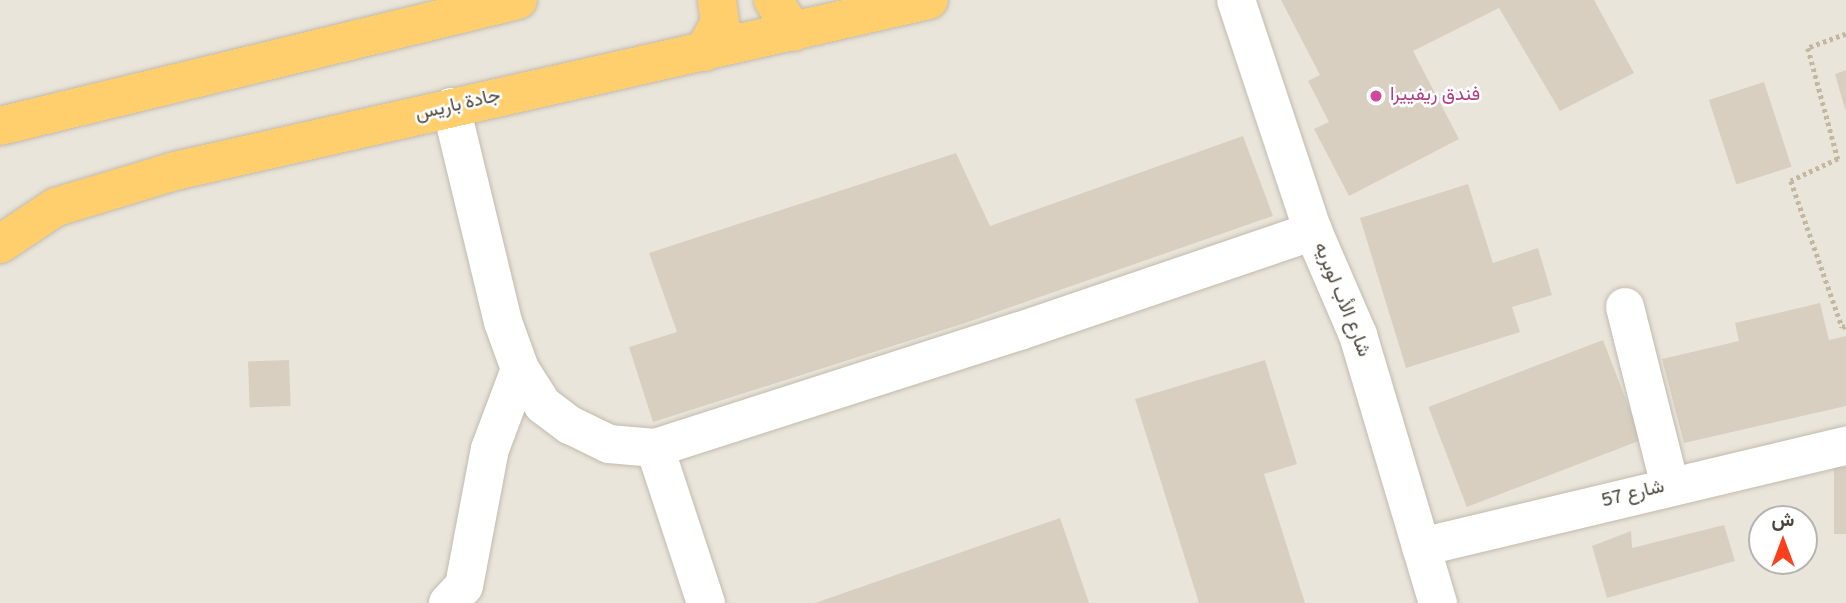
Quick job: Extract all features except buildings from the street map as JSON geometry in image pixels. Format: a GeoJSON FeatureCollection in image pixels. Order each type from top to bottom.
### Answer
{"type":"FeatureCollection","features":[{"type":"Feature","properties":{"kind":"highway"},"geometry":{"type":"LineString","coordinates":[[0,127],[518,0]]}},
{"type":"Feature","properties":{"kind":"highway"},"geometry":{"type":"LineString","coordinates":[[704,52],[720,22],[717,0]]}},
{"type":"Feature","properties":{"kind":"highway"},"geometry":{"type":"LineString","coordinates":[[773,0],[794,32]]}},
{"type":"Feature","properties":{"kind":"highway","name":"جادة باريس"},"geometry":{"type":"LineString","coordinates":[[0,244],[27,223],[97,192],[451,107],[929,0]]}},
{"type":"Feature","properties":{"kind":"street","name":"شارع الأب لوبريه"},"geometry":{"type":"LineString","coordinates":[[1236,0],[1313,230],[1358,335],[1438,603]]}},
{"type":"Feature","properties":{"kind":"street"},"geometry":{"type":"LineString","coordinates":[[451,107],[503,322],[520,369],[543,405],[570,425],[609,444],[655,448],[1020,331],[1313,230]]}},
{"type":"Feature","properties":{"kind":"street"},"geometry":{"type":"LineString","coordinates":[[1625,307],[1670,486]]}},
{"type":"Feature","properties":{"kind":"street"},"geometry":{"type":"LineString","coordinates":[[448,603],[464,586],[491,449],[520,369]]}},
{"type":"Feature","properties":{"kind":"street","name":"شارع 57"},"geometry":{"type":"LineString","coordinates":[[1421,547],[1846,446]]}},
{"type":"Feature","properties":{"kind":"street"},"geometry":{"type":"LineString","coordinates":[[655,448],[706,603]]}},
{"type":"Feature","properties":{"kind":"path"},"geometry":{"type":"LineString","coordinates":[[1846,34],[1808,48],[1838,159],[1791,181],[1842,327],[1846,326]]}},
{"type":"Feature","properties":{"kind":"shaded area"},"geometry":{"type":"Polygon","coordinates":[[[0,0],[1846,0],[1846,603],[0,603],[0,0]]]}},
{"type":"Feature","properties":{"kind":"place","name":"فندق ريفييرا"},"geometry":{"type":"Point","coordinates":[1376,96]}}]}
